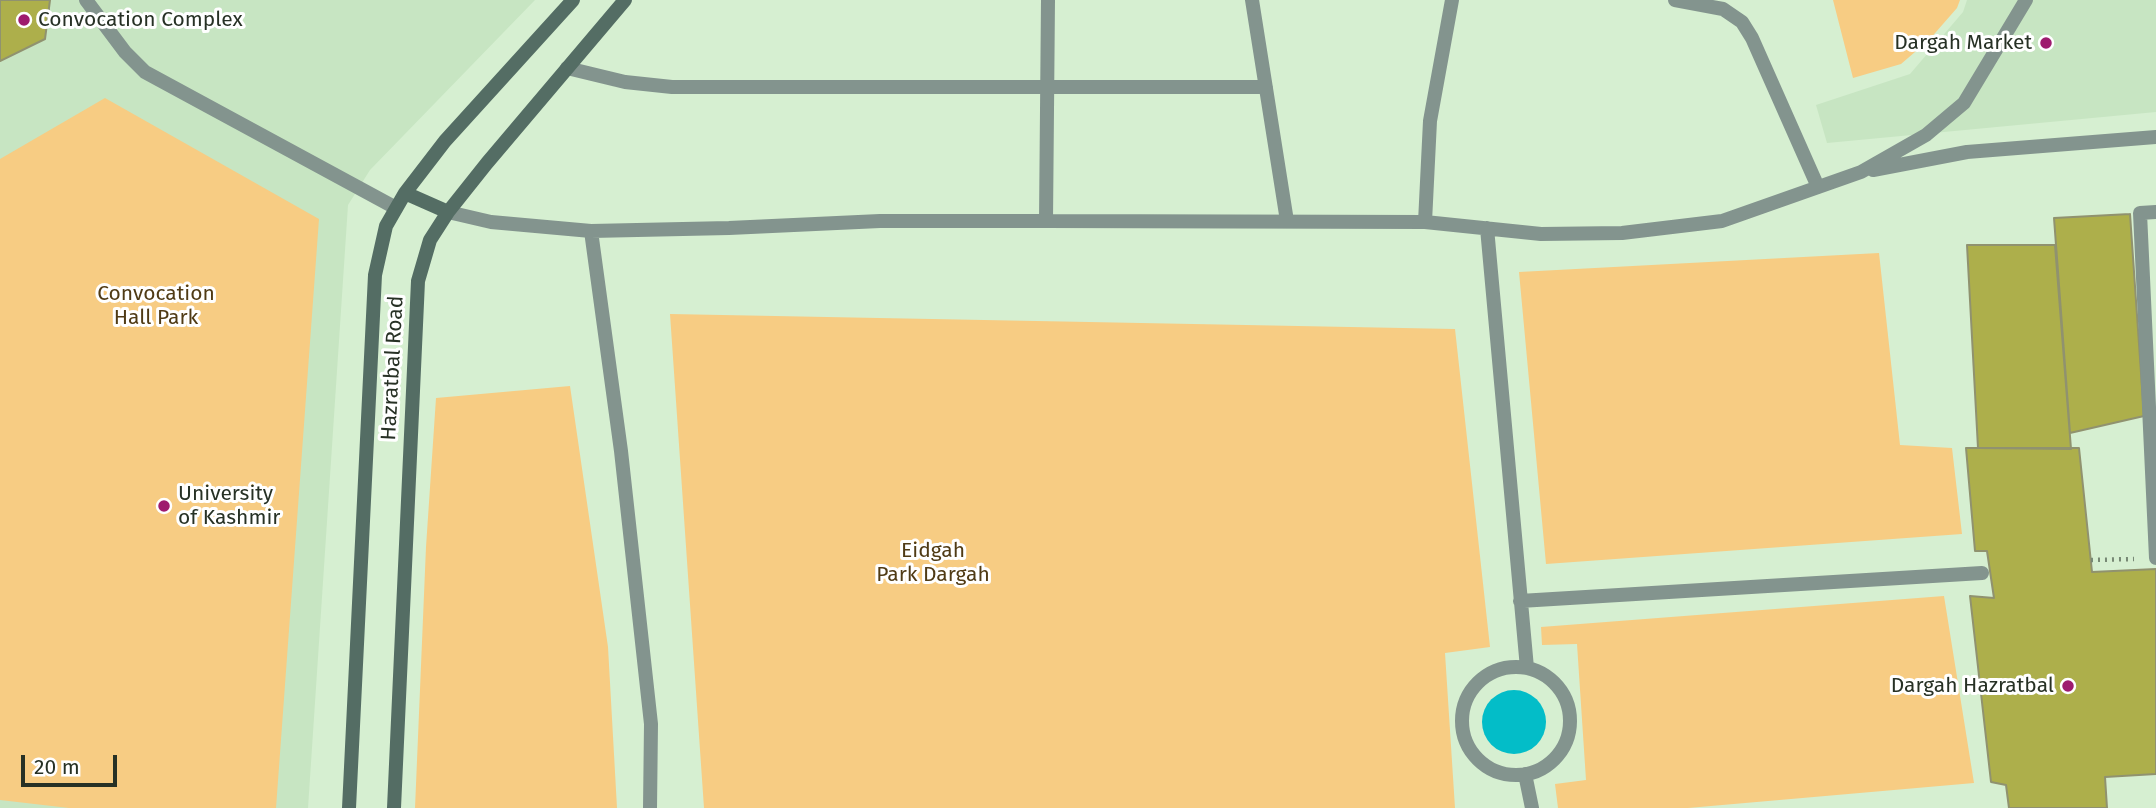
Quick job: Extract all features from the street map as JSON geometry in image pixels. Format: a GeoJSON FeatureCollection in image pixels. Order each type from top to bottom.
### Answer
{"type":"FeatureCollection","features":[{"type":"Feature","properties":{"kind":"main road","name":"Hazratbal Road"},"geometry":{"type":"LineString","coordinates":[[349,808],[375,275],[386,226],[405,193],[445,141],[573,0]]}},
{"type":"Feature","properties":{"kind":"main road","name":"Hazratbal Road"},"geometry":{"type":"LineString","coordinates":[[394,808],[418,281],[430,240],[448,212],[625,0]]}},
{"type":"Feature","properties":{"kind":"main road"},"geometry":{"type":"LineString","coordinates":[[405,193],[448,212]]}},
{"type":"Feature","properties":{"kind":"street"},"geometry":{"type":"LineString","coordinates":[[86,0],[125,52],[145,72],[396,208]]}},
{"type":"Feature","properties":{"kind":"street"},"geometry":{"type":"LineString","coordinates":[[1046,220],[1048,0]]}},
{"type":"Feature","properties":{"kind":"street"},"geometry":{"type":"LineString","coordinates":[[1252,0],[1287,221]]}},
{"type":"Feature","properties":{"kind":"street"},"geometry":{"type":"LineString","coordinates":[[1425,222],[1430,121],[1452,0]]}},
{"type":"Feature","properties":{"kind":"street"},"geometry":{"type":"LineString","coordinates":[[1675,0],[1723,9],[1742,22],[1752,38],[1818,187]]}},
{"type":"Feature","properties":{"kind":"street"},"geometry":{"type":"LineString","coordinates":[[1861,172],[1926,135],[1964,103],[2026,0]]}},
{"type":"Feature","properties":{"kind":"street"},"geometry":{"type":"LineString","coordinates":[[567,68],[625,82],[738,89],[1047,85],[1266,86]]}},
{"type":"Feature","properties":{"kind":"street"},"geometry":{"type":"LineString","coordinates":[[448,212],[491,222],[591,231],[880,221],[1046,220],[1425,222],[1541,234],[1622,233],[1722,220],[1861,172],[1967,152],[2156,137]]}},
{"type":"Feature","properties":{"kind":"street"},"geometry":{"type":"LineString","coordinates":[[2156,212],[2140,213],[2156,558]]}},
{"type":"Feature","properties":{"kind":"street"},"geometry":{"type":"LineString","coordinates":[[1487,228],[1527,668]]}},
{"type":"Feature","properties":{"kind":"street"},"geometry":{"type":"LineString","coordinates":[[591,231],[621,451],[651,723],[650,808]]}},
{"type":"Feature","properties":{"kind":"street"},"geometry":{"type":"LineString","coordinates":[[1520,601],[1982,573]]}},
{"type":"Feature","properties":{"kind":"street"},"geometry":{"type":"LineString","coordinates":[[1508,667],[1527,668],[1544,675],[1558,687],[1567,703],[1571,720],[1568,738],[1560,753],[1532,774],[1514,776],[1497,772],[1482,764],[1469,751],[1462,734],[1461,717],[1466,699],[1483,678],[1508,667]]}},
{"type":"Feature","properties":{"kind":"street"},"geometry":{"type":"LineString","coordinates":[[1525,774],[1532,808]]}},
{"type":"Feature","properties":{"kind":"path"},"geometry":{"type":"LineString","coordinates":[[2091,560],[2156,558]]}},
{"type":"Feature","properties":{"kind":"shaded area","name":"Convocation Hall Park"},"geometry":{"type":"Polygon","coordinates":[[[0,0],[535,0],[370,170],[348,205],[308,808],[0,808],[0,0]]]}},
{"type":"Feature","properties":{"kind":"shaded area","name":"Dargah Market"},"geometry":{"type":"Polygon","coordinates":[[[1967,0],[2156,0],[2156,112],[1827,143],[1816,105],[1910,74],[1963,12],[1967,0]]]}},
{"type":"Feature","properties":{"kind":"green space"},"geometry":{"type":"Polygon","coordinates":[[[1833,0],[1960,0],[1957,8],[1929,40],[1901,64],[1853,78],[1833,0]]]}},
{"type":"Feature","properties":{"kind":"green space","name":"Convocation Hall Park"},"geometry":{"type":"Polygon","coordinates":[[[105,98],[319,219],[276,808],[69,808],[0,800],[0,159],[105,98]]]}},
{"type":"Feature","properties":{"kind":"green space"},"geometry":{"type":"Polygon","coordinates":[[[1879,253],[1900,445],[1952,448],[1962,534],[1546,564],[1519,272],[1879,253]]]}},
{"type":"Feature","properties":{"kind":"green space","name":"Eidgah Park Dargah"},"geometry":{"type":"Polygon","coordinates":[[[670,314],[1455,329],[1490,647],[1445,653],[1455,808],[704,808],[670,314]]]}},
{"type":"Feature","properties":{"kind":"green space"},"geometry":{"type":"Polygon","coordinates":[[[570,386],[608,647],[617,808],[415,808],[426,547],[436,398],[570,386]]]}},
{"type":"Feature","properties":{"kind":"green space"},"geometry":{"type":"Polygon","coordinates":[[[1944,596],[1974,783],[1688,808],[1558,808],[1555,784],[1586,780],[1577,644],[1542,645],[1541,627],[1944,596]]]}},
{"type":"Feature","properties":{"kind":"water"},"geometry":{"type":"Polygon","coordinates":[[[1508,690],[1520,690],[1537,699],[1544,710],[1544,734],[1537,745],[1520,754],[1508,754],[1496,749],[1487,740],[1482,728],[1482,716],[1487,704],[1496,695],[1508,690]]]}},
{"type":"Feature","properties":{"kind":"building","name":"Convocation Complex"},"geometry":{"type":"Polygon","coordinates":[[[0,0],[50,0],[45,39],[0,61],[0,0]]]}},
{"type":"Feature","properties":{"kind":"building"},"geometry":{"type":"Polygon","coordinates":[[[2130,214],[2144,416],[2070,433],[2054,218],[2130,214]]]}},
{"type":"Feature","properties":{"kind":"building"},"geometry":{"type":"Polygon","coordinates":[[[1967,245],[2055,245],[2071,449],[1978,448],[1967,245]]]}},
{"type":"Feature","properties":{"kind":"building","name":"Dargah Hazratbal"},"geometry":{"type":"Polygon","coordinates":[[[1966,448],[2079,448],[2092,572],[2156,569],[2156,774],[2105,777],[2107,808],[2009,808],[2006,785],[1991,782],[1970,596],[1994,598],[1987,551],[1975,551],[1966,448]]]}},
{"type":"Feature","properties":{"kind":"place","name":"Convocation Complex"},"geometry":{"type":"Point","coordinates":[24,20]}},
{"type":"Feature","properties":{"kind":"place","name":"Dargah Market"},"geometry":{"type":"Point","coordinates":[2046,43]}},
{"type":"Feature","properties":{"kind":"place","name":"University of Kashmir"},"geometry":{"type":"Point","coordinates":[164,506]}},
{"type":"Feature","properties":{"kind":"place","name":"Dargah Hazratbal"},"geometry":{"type":"Point","coordinates":[2068,686]}}]}
